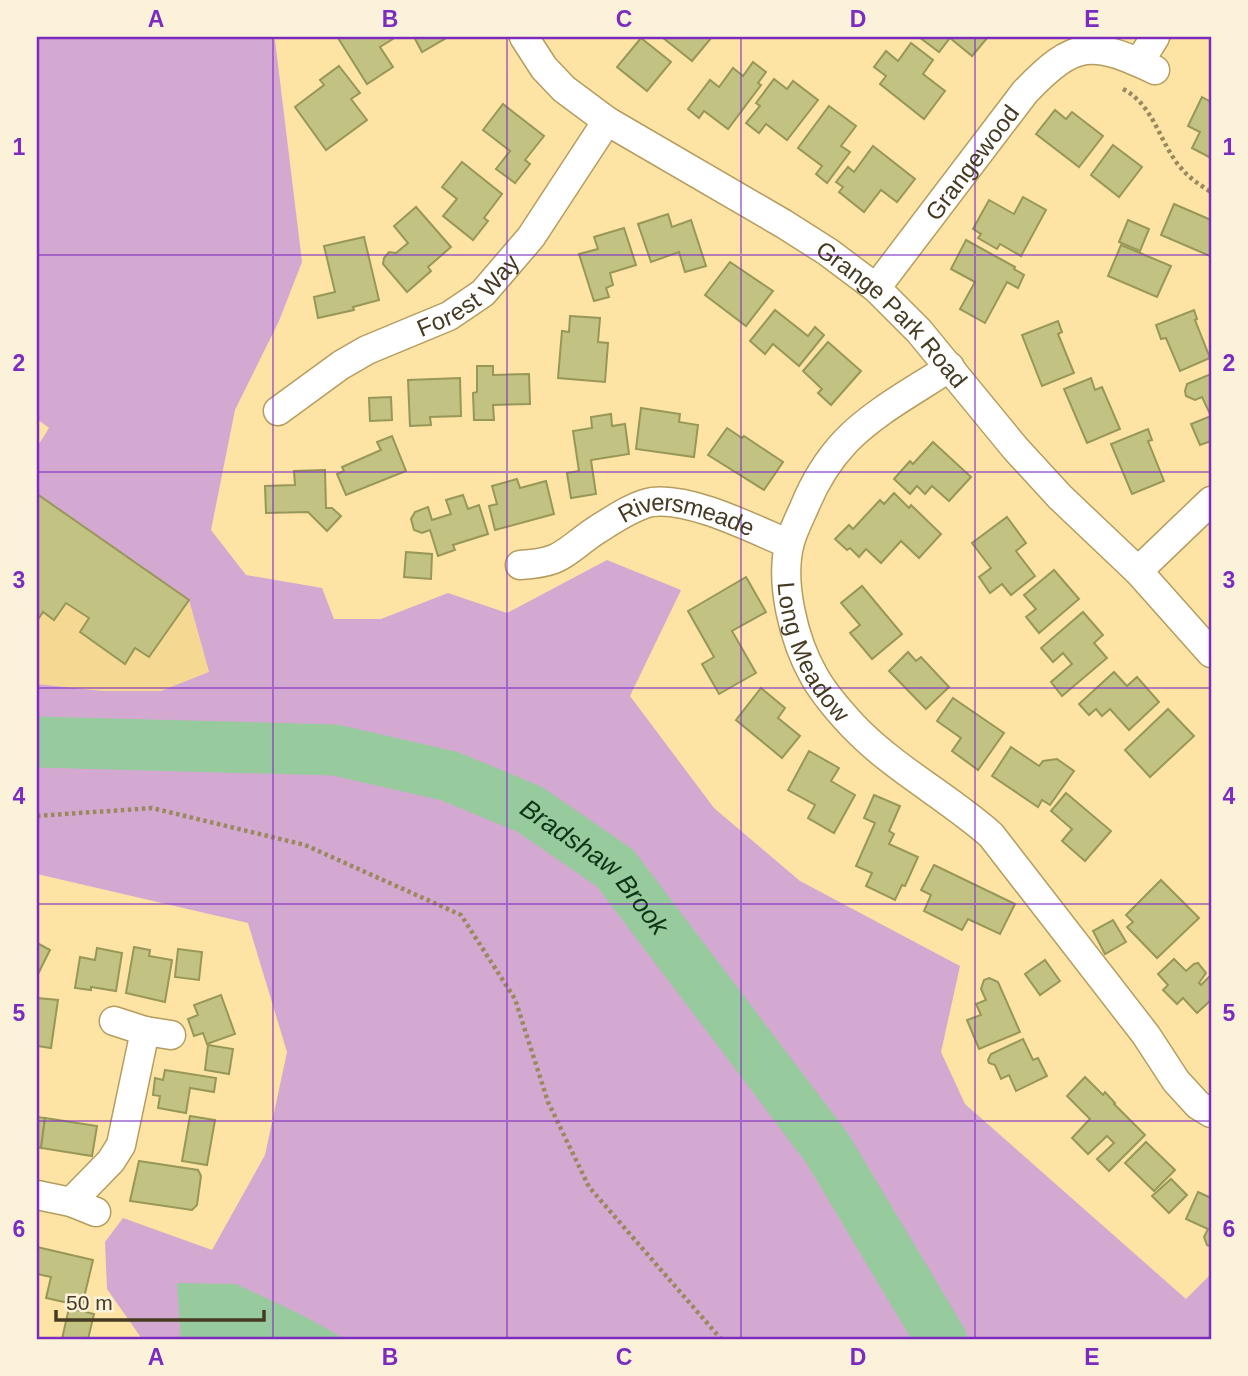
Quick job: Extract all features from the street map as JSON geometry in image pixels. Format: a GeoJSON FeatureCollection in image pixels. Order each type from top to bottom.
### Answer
{"type":"FeatureCollection","features":[{"type":"Feature","properties":{"kind":"street","name":"Grange Park Road"},"geometry":{"type":"LineString","coordinates":[[524,37],[544,68],[564,89],[607,121],[784,224],[828,252],[876,288],[919,331],[1015,448],[1060,497],[1138,571],[1211,653]]}},
{"type":"Feature","properties":{"kind":"street","name":"Grangewood"},"geometry":{"type":"LineString","coordinates":[[876,288],[1024,92],[1040,76],[1083,43],[1145,65],[1145,53],[1155,37]]}},
{"type":"Feature","properties":{"kind":"street","name":"Forest Way"},"geometry":{"type":"LineString","coordinates":[[272,413],[367,350],[449,316],[483,293],[531,237],[607,121]]}},
{"type":"Feature","properties":{"kind":"street","name":"Long Meadow"},"geometry":{"type":"LineString","coordinates":[[950,367],[872,420],[848,439],[826,465],[810,493],[789,544],[787,581],[791,618],[809,667],[855,728],[888,758],[964,810],[991,835],[1146,1035],[1176,1082],[1198,1105],[1211,1114]]}},
{"type":"Feature","properties":{"kind":"street"},"geometry":{"type":"LineString","coordinates":[[1138,571],[1211,501]]}},
{"type":"Feature","properties":{"kind":"street","name":"Riversmeade"},"geometry":{"type":"LineString","coordinates":[[520,565],[544,564],[557,572],[596,530],[651,502],[675,502],[698,508],[789,544]]}},
{"type":"Feature","properties":{"kind":"street"},"geometry":{"type":"LineString","coordinates":[[37,1195],[84,1207],[121,1145],[158,1033],[114,1021]]}},
{"type":"Feature","properties":{"kind":"path"},"geometry":{"type":"LineString","coordinates":[[1112,83],[1132,94],[1143,104],[1178,166],[1211,192]]}},
{"type":"Feature","properties":{"kind":"path"},"geometry":{"type":"LineString","coordinates":[[37,816],[152,808],[305,845],[461,915],[515,999],[548,1102],[589,1187],[721,1339]]}},
{"type":"Feature","properties":{"kind":"shaded area"},"geometry":{"type":"Polygon","coordinates":[[[37,37],[273,37],[275,40],[302,262],[279,321],[235,410],[211,530],[246,575],[322,588],[334,619],[381,619],[448,593],[507,613],[607,560],[681,590],[630,696],[714,808],[800,881],[960,966],[941,1052],[965,1104],[1186,1299],[1211,1274],[1211,1339],[142,1339],[107,1289],[105,1242],[123,1218],[212,1250],[265,1155],[287,1052],[248,923],[37,874],[37,684],[103,691],[161,691],[209,672],[189,600],[37,494],[37,447],[49,428],[37,419],[37,37]]]}},
{"type":"Feature","properties":{"kind":"shaded area"},"geometry":{"type":"Polygon","coordinates":[[[37,494],[189,600],[209,673],[161,691],[103,691],[37,684],[37,494]]]}},
{"type":"Feature","properties":{"kind":"shaded area"},"geometry":{"type":"Polygon","coordinates":[[[177,1283],[236,1284],[345,1339],[181,1339],[177,1283]]]}},
{"type":"Feature","properties":{"kind":"building"},"geometry":{"type":"Polygon","coordinates":[[[396,37],[380,47],[393,67],[367,84],[338,38],[396,37]]]}},
{"type":"Feature","properties":{"kind":"building"},"geometry":{"type":"Polygon","coordinates":[[[414,37],[448,37],[422,52],[414,37]]]}},
{"type":"Feature","properties":{"kind":"building"},"geometry":{"type":"Polygon","coordinates":[[[662,37],[712,37],[692,61],[662,37]]]}},
{"type":"Feature","properties":{"kind":"building"},"geometry":{"type":"Polygon","coordinates":[[[919,37],[988,37],[972,56],[950,38],[939,52],[919,37]]]}},
{"type":"Feature","properties":{"kind":"building"},"geometry":{"type":"Polygon","coordinates":[[[641,38],[671,62],[647,91],[617,67],[641,38]]]}},
{"type":"Feature","properties":{"kind":"building"},"geometry":{"type":"Polygon","coordinates":[[[911,43],[933,60],[923,74],[945,91],[924,119],[880,84],[886,76],[874,67],[886,51],[898,61],[911,43]]]}},
{"type":"Feature","properties":{"kind":"building"},"geometry":{"type":"Polygon","coordinates":[[[753,62],[766,72],[758,83],[761,85],[728,129],[704,111],[699,118],[688,109],[710,80],[719,87],[733,68],[743,76],[753,62]]]}},
{"type":"Feature","properties":{"kind":"building"},"geometry":{"type":"Polygon","coordinates":[[[339,66],[360,93],[351,99],[367,120],[326,150],[295,107],[324,85],[320,80],[339,66]]]}},
{"type":"Feature","properties":{"kind":"building"},"geometry":{"type":"Polygon","coordinates":[[[774,79],[787,89],[793,81],[818,100],[787,140],[766,124],[759,133],[746,123],[760,106],[756,103],[774,79]]]}},
{"type":"Feature","properties":{"kind":"building"},"geometry":{"type":"Polygon","coordinates":[[[1202,97],[1211,102],[1211,158],[1192,148],[1200,132],[1188,126],[1202,97]]]}},
{"type":"Feature","properties":{"kind":"building"},"geometry":{"type":"Polygon","coordinates":[[[503,104],[544,136],[525,160],[530,164],[515,183],[496,169],[510,151],[483,130],[503,104]]]}},
{"type":"Feature","properties":{"kind":"building"},"geometry":{"type":"Polygon","coordinates":[[[829,106],[856,126],[841,146],[850,152],[827,183],[816,174],[822,166],[798,148],[829,106]]]}},
{"type":"Feature","properties":{"kind":"building"},"geometry":{"type":"Polygon","coordinates":[[[1055,110],[1066,119],[1072,112],[1103,136],[1079,167],[1036,134],[1055,110]]]}},
{"type":"Feature","properties":{"kind":"building"},"geometry":{"type":"Polygon","coordinates":[[[1113,145],[1142,167],[1119,197],[1091,175],[1113,145]]]}},
{"type":"Feature","properties":{"kind":"building"},"geometry":{"type":"Polygon","coordinates":[[[873,146],[915,179],[897,202],[881,190],[864,212],[839,192],[843,187],[836,182],[848,167],[854,172],[873,146]]]}},
{"type":"Feature","properties":{"kind":"building"},"geometry":{"type":"Polygon","coordinates":[[[462,162],[502,194],[484,218],[488,221],[473,240],[443,216],[457,199],[442,187],[462,162]]]}},
{"type":"Feature","properties":{"kind":"building"},"geometry":{"type":"Polygon","coordinates":[[[1023,197],[1046,210],[1021,256],[1000,244],[997,249],[978,238],[981,234],[973,229],[989,200],[1014,214],[1023,197]]]}},
{"type":"Feature","properties":{"kind":"building"},"geometry":{"type":"Polygon","coordinates":[[[1174,204],[1211,220],[1210,256],[1161,235],[1174,204]]]}},
{"type":"Feature","properties":{"kind":"building"},"geometry":{"type":"Polygon","coordinates":[[[416,207],[451,247],[428,267],[431,271],[407,292],[383,264],[389,252],[396,253],[408,243],[394,226],[416,207]]]}},
{"type":"Feature","properties":{"kind":"building"},"geometry":{"type":"Polygon","coordinates":[[[668,214],[672,227],[691,220],[706,266],[685,272],[679,252],[651,262],[638,224],[668,214]]]}},
{"type":"Feature","properties":{"kind":"building"},"geometry":{"type":"Polygon","coordinates":[[[1128,220],[1149,229],[1140,251],[1119,242],[1128,220]]]}},
{"type":"Feature","properties":{"kind":"building"},"geometry":{"type":"Polygon","coordinates":[[[624,228],[636,265],[610,273],[613,285],[606,288],[609,297],[594,301],[579,254],[598,249],[594,237],[624,228]]]}},
{"type":"Feature","properties":{"kind":"building"},"geometry":{"type":"Polygon","coordinates":[[[364,237],[379,300],[353,307],[354,310],[318,318],[314,297],[335,292],[324,246],[364,237]]]}},
{"type":"Feature","properties":{"kind":"building"},"geometry":{"type":"Polygon","coordinates":[[[966,240],[1015,267],[1014,269],[1024,275],[1018,288],[1007,282],[985,323],[960,309],[975,282],[951,269],[966,240]]]}},
{"type":"Feature","properties":{"kind":"building"},"geometry":{"type":"Polygon","coordinates":[[[1121,245],[1171,266],[1157,297],[1108,276],[1121,245]]]}},
{"type":"Feature","properties":{"kind":"building"},"geometry":{"type":"Polygon","coordinates":[[[730,262],[773,291],[746,326],[705,295],[730,262]]]}},
{"type":"Feature","properties":{"kind":"building"},"geometry":{"type":"Polygon","coordinates":[[[775,310],[808,336],[815,327],[824,335],[799,366],[773,344],[765,354],[750,341],[775,310]]]}},
{"type":"Feature","properties":{"kind":"building"},"geometry":{"type":"Polygon","coordinates":[[[1194,310],[1195,320],[1210,358],[1180,371],[1166,338],[1161,339],[1156,325],[1194,310]]]}},
{"type":"Feature","properties":{"kind":"building"},"geometry":{"type":"Polygon","coordinates":[[[570,316],[600,318],[598,342],[608,343],[605,382],[558,378],[562,331],[569,332],[570,316]]]}},
{"type":"Feature","properties":{"kind":"building"},"geometry":{"type":"Polygon","coordinates":[[[1058,321],[1062,332],[1058,334],[1074,373],[1042,386],[1022,335],[1058,321]]]}},
{"type":"Feature","properties":{"kind":"building"},"geometry":{"type":"Polygon","coordinates":[[[828,342],[861,371],[831,405],[818,393],[822,389],[803,371],[828,342]]]}},
{"type":"Feature","properties":{"kind":"building"},"geometry":{"type":"Polygon","coordinates":[[[477,366],[493,366],[493,375],[529,374],[530,404],[493,405],[494,420],[474,420],[473,393],[477,392],[477,366]]]}},
{"type":"Feature","properties":{"kind":"building"},"geometry":{"type":"Polygon","coordinates":[[[1211,374],[1211,416],[1202,397],[1195,400],[1186,396],[1185,391],[1187,384],[1211,374]]]}},
{"type":"Feature","properties":{"kind":"building"},"geometry":{"type":"Polygon","coordinates":[[[460,378],[461,416],[430,417],[431,425],[410,426],[408,380],[460,378]]]}},
{"type":"Feature","properties":{"kind":"building"},"geometry":{"type":"Polygon","coordinates":[[[1091,378],[1095,390],[1102,387],[1120,429],[1087,443],[1064,389],[1091,378]]]}},
{"type":"Feature","properties":{"kind":"building"},"geometry":{"type":"Polygon","coordinates":[[[391,397],[392,420],[370,421],[369,398],[391,397]]]}},
{"type":"Feature","properties":{"kind":"building"},"geometry":{"type":"Polygon","coordinates":[[[641,408],[680,414],[679,422],[698,425],[694,457],[636,449],[641,408]]]}},
{"type":"Feature","properties":{"kind":"building"},"geometry":{"type":"Polygon","coordinates":[[[611,414],[612,426],[625,424],[629,454],[591,460],[596,494],[571,498],[567,473],[579,471],[573,431],[592,428],[591,417],[611,414]]]}},
{"type":"Feature","properties":{"kind":"building"},"geometry":{"type":"Polygon","coordinates":[[[1211,416],[1211,441],[1200,445],[1191,424],[1211,416]]]}},
{"type":"Feature","properties":{"kind":"building"},"geometry":{"type":"Polygon","coordinates":[[[727,428],[783,462],[764,490],[708,455],[727,428]]]}},
{"type":"Feature","properties":{"kind":"building"},"geometry":{"type":"Polygon","coordinates":[[[1148,429],[1152,440],[1148,441],[1164,481],[1132,494],[1111,444],[1148,429]]]}},
{"type":"Feature","properties":{"kind":"building"},"geometry":{"type":"Polygon","coordinates":[[[392,436],[406,471],[346,495],[337,474],[344,471],[342,467],[381,450],[377,442],[392,436]]]}},
{"type":"Feature","properties":{"kind":"building"},"geometry":{"type":"Polygon","coordinates":[[[933,442],[971,477],[949,501],[932,486],[925,494],[917,486],[910,494],[894,479],[910,461],[913,464],[933,442]]]}},
{"type":"Feature","properties":{"kind":"building"},"geometry":{"type":"Polygon","coordinates":[[[325,470],[326,508],[332,508],[341,516],[327,531],[308,512],[266,513],[265,486],[295,485],[294,471],[325,470]]]}},
{"type":"Feature","properties":{"kind":"building"},"geometry":{"type":"Polygon","coordinates":[[[517,479],[520,488],[546,481],[554,514],[495,530],[489,506],[497,504],[492,486],[517,479]]]}},
{"type":"Feature","properties":{"kind":"building"},"geometry":{"type":"Polygon","coordinates":[[[894,493],[909,508],[911,505],[941,534],[919,558],[901,541],[881,563],[866,549],[859,557],[835,539],[849,525],[853,529],[880,500],[884,504],[894,493]]]}},
{"type":"Feature","properties":{"kind":"building"},"geometry":{"type":"Polygon","coordinates":[[[37,494],[189,600],[149,657],[135,648],[125,664],[80,632],[89,618],[66,603],[54,620],[43,612],[37,621],[37,494]]]}},
{"type":"Feature","properties":{"kind":"building"},"geometry":{"type":"Polygon","coordinates":[[[463,495],[468,509],[479,505],[488,534],[453,545],[455,550],[438,556],[430,530],[422,533],[414,530],[411,519],[415,512],[428,507],[432,520],[451,514],[446,500],[463,495]]]}},
{"type":"Feature","properties":{"kind":"building"},"geometry":{"type":"Polygon","coordinates":[[[1007,517],[1026,543],[1016,551],[1035,576],[1011,595],[1002,584],[990,593],[979,577],[991,568],[972,543],[1007,517]]]}},
{"type":"Feature","properties":{"kind":"building"},"geometry":{"type":"Polygon","coordinates":[[[406,552],[432,554],[431,579],[404,577],[406,552]]]}},
{"type":"Feature","properties":{"kind":"building"},"geometry":{"type":"Polygon","coordinates":[[[1054,570],[1079,599],[1039,633],[1026,617],[1036,609],[1024,595],[1054,570]]]}},
{"type":"Feature","properties":{"kind":"building"},"geometry":{"type":"Polygon","coordinates":[[[746,577],[766,612],[732,631],[756,673],[719,694],[702,664],[714,657],[688,611],[746,577]]]}},
{"type":"Feature","properties":{"kind":"building"},"geometry":{"type":"Polygon","coordinates":[[[862,586],[902,634],[872,659],[850,633],[860,625],[841,603],[862,586]]]}},
{"type":"Feature","properties":{"kind":"building"},"geometry":{"type":"Polygon","coordinates":[[[1083,612],[1103,635],[1094,643],[1107,658],[1062,696],[1051,682],[1072,664],[1063,653],[1053,662],[1041,648],[1083,612]]]}},
{"type":"Feature","properties":{"kind":"building"},"geometry":{"type":"Polygon","coordinates":[[[908,652],[916,661],[921,657],[949,687],[926,709],[889,671],[908,652]]]}},
{"type":"Feature","properties":{"kind":"building"},"geometry":{"type":"Polygon","coordinates":[[[1114,672],[1127,686],[1137,677],[1159,702],[1129,730],[1110,709],[1102,716],[1096,709],[1089,715],[1079,704],[1114,672]]]}},
{"type":"Feature","properties":{"kind":"building"},"geometry":{"type":"Polygon","coordinates":[[[761,688],[785,708],[778,718],[800,736],[782,758],[736,720],[761,688]]]}},
{"type":"Feature","properties":{"kind":"building"},"geometry":{"type":"Polygon","coordinates":[[[953,698],[1004,733],[978,770],[952,751],[961,738],[937,721],[953,698]]]}},
{"type":"Feature","properties":{"kind":"building"},"geometry":{"type":"Polygon","coordinates":[[[1168,709],[1194,736],[1150,777],[1125,750],[1168,709]]]}},
{"type":"Feature","properties":{"kind":"building"},"geometry":{"type":"Polygon","coordinates":[[[1011,747],[1039,766],[1043,761],[1057,759],[1074,771],[1050,805],[1042,800],[1038,807],[992,776],[1011,747]]]}},
{"type":"Feature","properties":{"kind":"building"},"geometry":{"type":"Polygon","coordinates":[[[809,751],[839,768],[831,781],[855,795],[834,833],[808,818],[815,805],[788,790],[809,751]]]}},
{"type":"Feature","properties":{"kind":"building"},"geometry":{"type":"Polygon","coordinates":[[[1066,793],[1111,831],[1085,861],[1062,841],[1072,829],[1051,811],[1066,793]]]}},
{"type":"Feature","properties":{"kind":"building"},"geometry":{"type":"Polygon","coordinates":[[[874,795],[900,806],[889,831],[894,834],[889,844],[918,857],[905,886],[902,885],[895,900],[866,886],[872,873],[856,866],[875,823],[864,818],[874,795]]]}},
{"type":"Feature","properties":{"kind":"building"},"geometry":{"type":"Polygon","coordinates":[[[934,865],[1015,904],[1000,934],[968,919],[962,930],[924,911],[931,895],[921,890],[934,865]]]}},
{"type":"Feature","properties":{"kind":"building"},"geometry":{"type":"Polygon","coordinates":[[[1161,880],[1199,918],[1157,958],[1127,927],[1133,922],[1126,915],[1161,880]]]}},
{"type":"Feature","properties":{"kind":"building"},"geometry":{"type":"Polygon","coordinates":[[[1113,920],[1126,942],[1105,954],[1093,931],[1113,920]]]}},
{"type":"Feature","properties":{"kind":"building"},"geometry":{"type":"Polygon","coordinates":[[[37,943],[50,950],[37,976],[37,943]]]}},
{"type":"Feature","properties":{"kind":"building"},"geometry":{"type":"Polygon","coordinates":[[[134,947],[150,950],[149,956],[172,960],[165,1002],[126,993],[134,947]]]}},
{"type":"Feature","properties":{"kind":"building"},"geometry":{"type":"Polygon","coordinates":[[[97,948],[122,953],[116,991],[91,987],[91,990],[75,988],[80,957],[95,960],[97,948]]]}},
{"type":"Feature","properties":{"kind":"building"},"geometry":{"type":"Polygon","coordinates":[[[178,949],[202,952],[199,980],[175,977],[178,949]]]}},
{"type":"Feature","properties":{"kind":"building"},"geometry":{"type":"Polygon","coordinates":[[[1174,959],[1186,971],[1198,963],[1206,973],[1199,983],[1201,985],[1211,975],[1211,1000],[1197,1013],[1183,998],[1177,1004],[1163,990],[1168,985],[1158,974],[1174,959]]]}},
{"type":"Feature","properties":{"kind":"building"},"geometry":{"type":"Polygon","coordinates":[[[1045,960],[1060,981],[1040,995],[1025,974],[1045,960]]]}},
{"type":"Feature","properties":{"kind":"building"},"geometry":{"type":"Polygon","coordinates":[[[989,978],[998,982],[1020,1032],[979,1049],[967,1020],[981,1015],[976,1004],[986,1000],[981,989],[984,980],[989,978]]]}},
{"type":"Feature","properties":{"kind":"building"},"geometry":{"type":"Polygon","coordinates":[[[221,995],[235,1034],[207,1044],[203,1033],[194,1036],[188,1019],[198,1015],[194,1005],[221,995]]]}},
{"type":"Feature","properties":{"kind":"building"},"geometry":{"type":"Polygon","coordinates":[[[37,998],[58,1000],[51,1048],[37,1046],[37,998]]]}},
{"type":"Feature","properties":{"kind":"building"},"geometry":{"type":"Polygon","coordinates":[[[1023,1039],[1033,1060],[1038,1058],[1047,1076],[1016,1091],[1009,1075],[1001,1079],[995,1065],[988,1060],[991,1054],[1023,1039]]]}},
{"type":"Feature","properties":{"kind":"building"},"geometry":{"type":"Polygon","coordinates":[[[208,1045],[233,1049],[229,1074],[205,1070],[208,1045]]]}},
{"type":"Feature","properties":{"kind":"building"},"geometry":{"type":"Polygon","coordinates":[[[165,1070],[216,1078],[214,1092],[190,1088],[186,1113],[158,1108],[160,1096],[153,1095],[155,1078],[163,1080],[165,1070]]]}},
{"type":"Feature","properties":{"kind":"building"},"geometry":{"type":"Polygon","coordinates":[[[1085,1077],[1103,1095],[1105,1092],[1145,1135],[1109,1171],[1097,1159],[1114,1143],[1107,1136],[1088,1154],[1072,1138],[1090,1119],[1067,1096],[1085,1077]]]}},
{"type":"Feature","properties":{"kind":"building"},"geometry":{"type":"Polygon","coordinates":[[[190,1116],[215,1120],[207,1165],[182,1161],[190,1116]]]}},
{"type":"Feature","properties":{"kind":"building"},"geometry":{"type":"Polygon","coordinates":[[[37,1117],[45,1118],[41,1148],[37,1147],[37,1117]]]}},
{"type":"Feature","properties":{"kind":"building"},"geometry":{"type":"Polygon","coordinates":[[[45,1118],[97,1126],[92,1156],[41,1148],[45,1118]]]}},
{"type":"Feature","properties":{"kind":"building"},"geometry":{"type":"Polygon","coordinates":[[[1146,1142],[1175,1170],[1154,1191],[1125,1163],[1146,1142]]]}},
{"type":"Feature","properties":{"kind":"building"},"geometry":{"type":"Polygon","coordinates":[[[139,1161],[198,1170],[201,1176],[197,1205],[192,1210],[130,1201],[139,1161]]]}},
{"type":"Feature","properties":{"kind":"building"},"geometry":{"type":"Polygon","coordinates":[[[1171,1179],[1187,1195],[1169,1213],[1152,1196],[1171,1179]]]}},
{"type":"Feature","properties":{"kind":"building"},"geometry":{"type":"Polygon","coordinates":[[[1198,1192],[1211,1198],[1211,1247],[1207,1245],[1204,1237],[1208,1229],[1186,1219],[1198,1192]]]}},
{"type":"Feature","properties":{"kind":"building"},"geometry":{"type":"Polygon","coordinates":[[[37,1247],[93,1260],[82,1306],[46,1298],[51,1277],[37,1274],[37,1247]]]}},
{"type":"Feature","properties":{"kind":"building"},"geometry":{"type":"Polygon","coordinates":[[[69,1308],[94,1314],[88,1339],[62,1339],[69,1308]]]}},
{"type":"Feature","properties":{"kind":"waterway","name":"Bradshaw Brook"},"geometry":{"type":"LineString","coordinates":[[37,742],[335,750],[449,776],[529,809],[615,868],[827,1148],[941,1339]]}}]}
